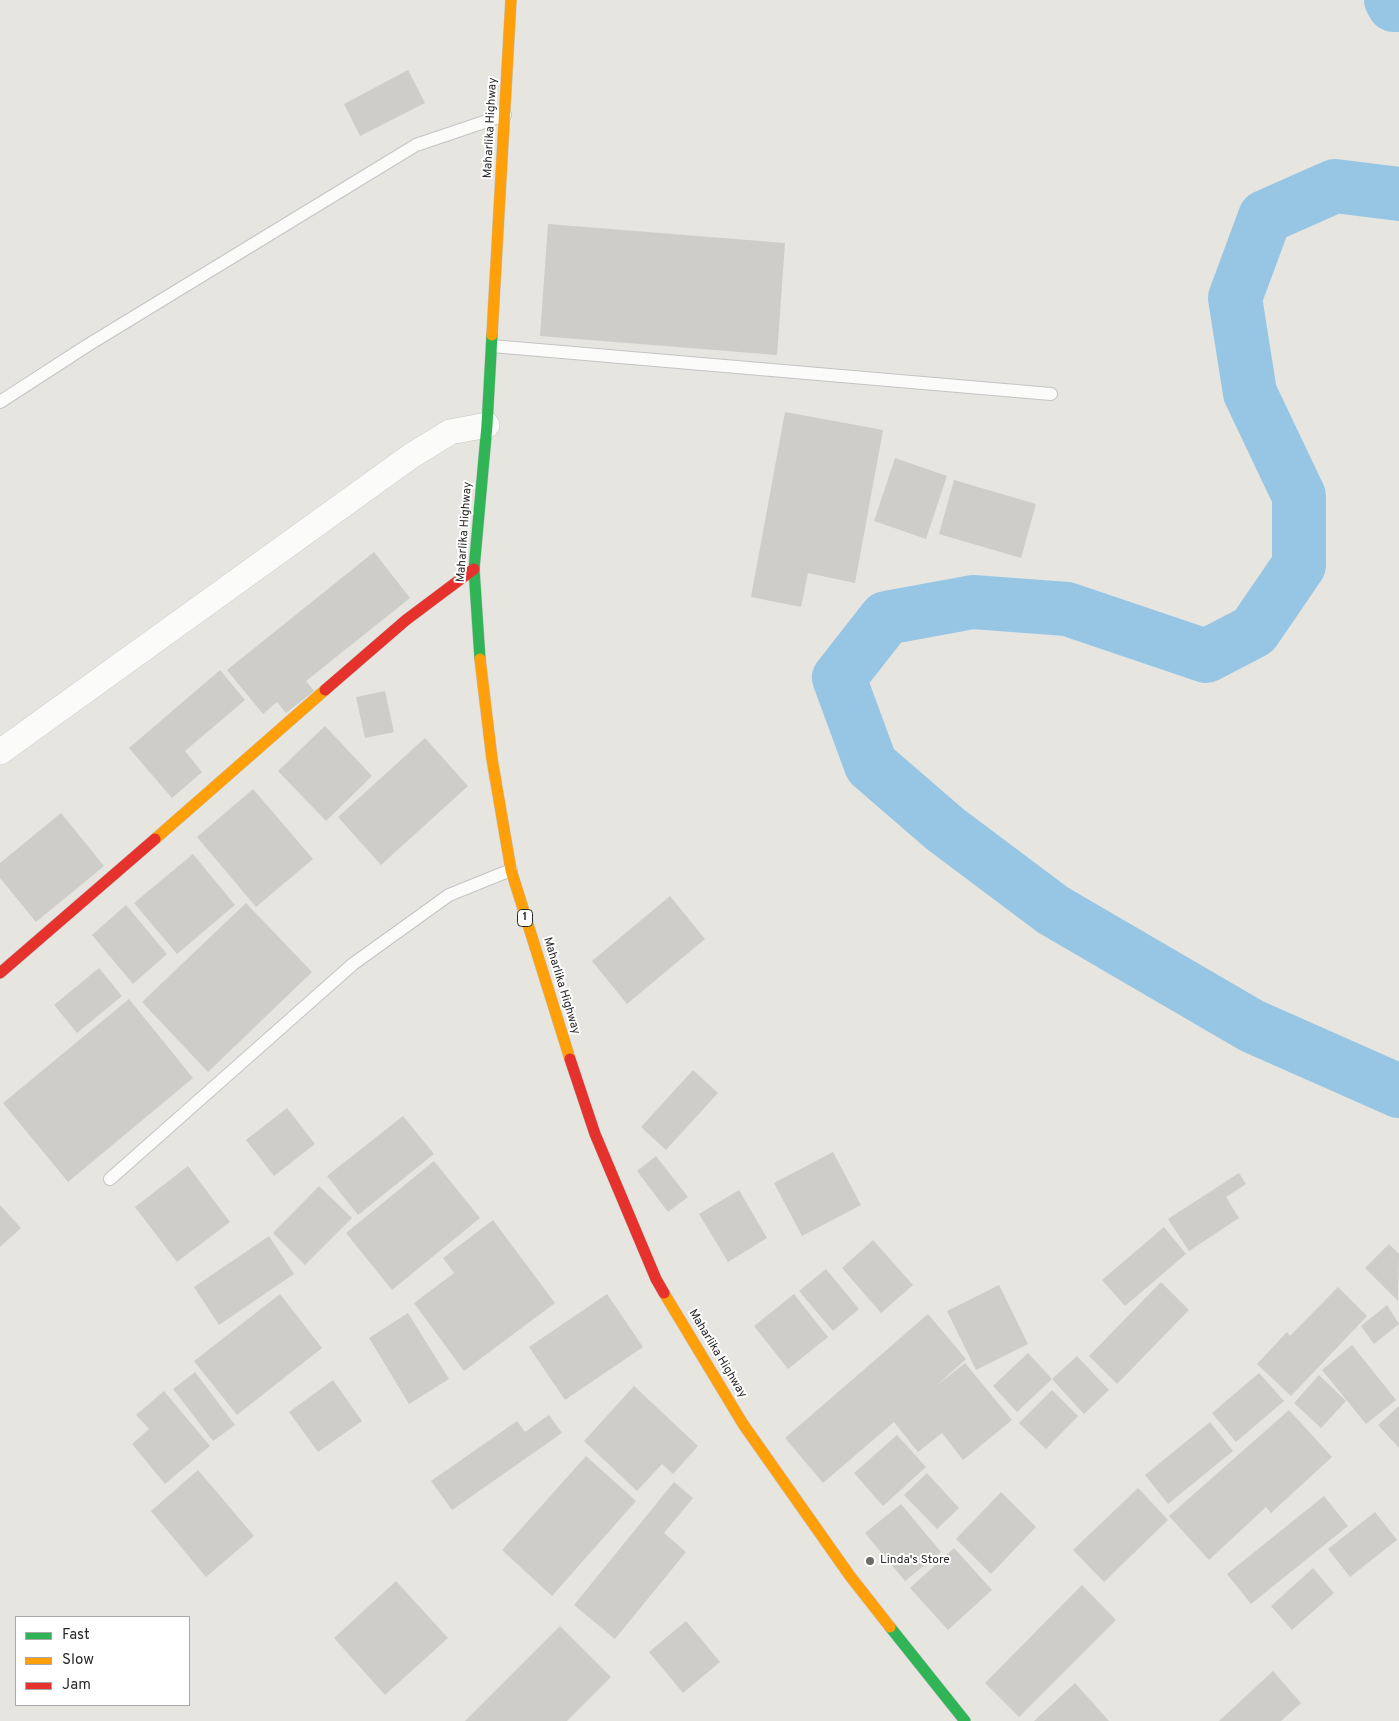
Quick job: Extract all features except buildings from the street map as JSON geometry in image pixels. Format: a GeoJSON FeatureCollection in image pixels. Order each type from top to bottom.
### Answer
{"type":"FeatureCollection","features":[{"type":"Feature","properties":{"kind":"main road","name":"Maharlika Highway"},"geometry":{"type":"LineString","coordinates":[[511,0],[487,425],[474,569],[478,647],[492,759],[511,870],[551,1004],[595,1134],[656,1279],[743,1424],[850,1576],[965,1721]]}},
{"type":"Feature","properties":{"kind":"main road"},"geometry":{"type":"LineString","coordinates":[[0,973],[406,620],[474,569]]}},
{"type":"Feature","properties":{"kind":"street"},"geometry":{"type":"LineString","coordinates":[[0,752],[411,456],[450,432],[487,425]]}},
{"type":"Feature","properties":{"kind":"lane"},"geometry":{"type":"LineString","coordinates":[[0,402],[88,345],[416,145],[505,115]]}},
{"type":"Feature","properties":{"kind":"lane"},"geometry":{"type":"LineString","coordinates":[[492,346],[1051,394]]}},
{"type":"Feature","properties":{"kind":"lane"},"geometry":{"type":"LineString","coordinates":[[110,1179],[353,964],[449,895],[511,870]]}},
{"type":"Feature","properties":{"kind":"waterway"},"geometry":{"type":"LineString","coordinates":[[1391,0],[1394,5],[1399,5]]}},
{"type":"Feature","properties":{"kind":"waterway"},"geometry":{"type":"LineString","coordinates":[[1399,194],[1335,186],[1265,217],[1235,298],[1250,393],[1299,496],[1299,565],[1254,631],[1206,656],[1067,609],[973,602],[886,618],[839,678],[871,765],[945,829],[1053,910],[1252,1026],[1399,1091]]}},
{"type":"Feature","properties":{"kind":"traffic: fast"},"geometry":{"type":"LineString","coordinates":[[480,659],[474,569],[487,425],[492,335]]}},
{"type":"Feature","properties":{"kind":"traffic: fast"},"geometry":{"type":"LineString","coordinates":[[890,1627],[965,1721]]}},
{"type":"Feature","properties":{"kind":"traffic: slow"},"geometry":{"type":"LineString","coordinates":[[492,335],[511,0]]}},
{"type":"Feature","properties":{"kind":"traffic: slow"},"geometry":{"type":"LineString","coordinates":[[480,659],[492,759],[511,870],[570,1059]]}},
{"type":"Feature","properties":{"kind":"traffic: slow"},"geometry":{"type":"LineString","coordinates":[[155,839],[325,690]]}},
{"type":"Feature","properties":{"kind":"traffic: slow"},"geometry":{"type":"LineString","coordinates":[[664,1293],[743,1424],[850,1576],[890,1627]]}},
{"type":"Feature","properties":{"kind":"traffic: jam"},"geometry":{"type":"LineString","coordinates":[[325,690],[406,620],[474,569]]}},
{"type":"Feature","properties":{"kind":"traffic: jam"},"geometry":{"type":"LineString","coordinates":[[0,973],[155,839]]}},
{"type":"Feature","properties":{"kind":"traffic: jam"},"geometry":{"type":"LineString","coordinates":[[570,1059],[595,1134],[656,1279],[664,1293]]}},
{"type":"Feature","properties":{"kind":"place","name":"Linda's Store"},"geometry":{"type":"Point","coordinates":[870,1561]}}]}
